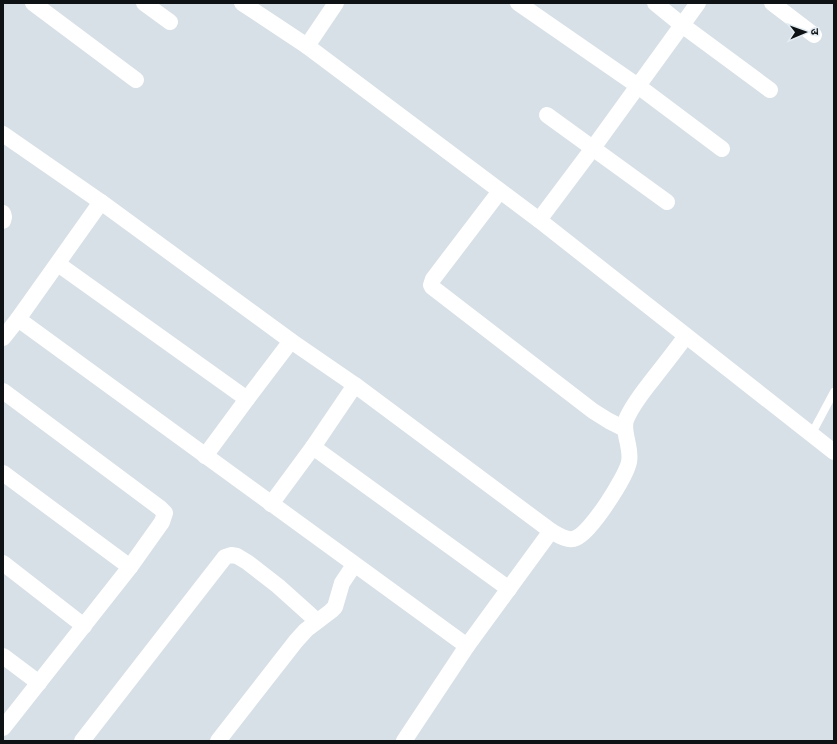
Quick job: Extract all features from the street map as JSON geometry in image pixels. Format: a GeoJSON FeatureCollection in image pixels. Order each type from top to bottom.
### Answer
{"type":"FeatureCollection","features":[{"type":"Feature","properties":{"kind":"street"},"geometry":{"type":"LineString","coordinates":[[33,3],[136,80]]}},
{"type":"Feature","properties":{"kind":"street"},"geometry":{"type":"LineString","coordinates":[[144,3],[170,22]]}},
{"type":"Feature","properties":{"kind":"street"},"geometry":{"type":"LineString","coordinates":[[242,3],[307,46],[539,220],[834,452]]}},
{"type":"Feature","properties":{"kind":"street"},"geometry":{"type":"LineString","coordinates":[[307,46],[336,3]]}},
{"type":"Feature","properties":{"kind":"street"},"geometry":{"type":"LineString","coordinates":[[518,3],[638,86],[722,149]]}},
{"type":"Feature","properties":{"kind":"street"},"geometry":{"type":"LineString","coordinates":[[655,3],[682,25],[770,90]]}},
{"type":"Feature","properties":{"kind":"street"},"geometry":{"type":"LineString","coordinates":[[539,220],[698,3]]}},
{"type":"Feature","properties":{"kind":"street"},"geometry":{"type":"LineString","coordinates":[[772,3],[814,35]]}},
{"type":"Feature","properties":{"kind":"street"},"geometry":{"type":"LineString","coordinates":[[547,115],[667,202]]}},
{"type":"Feature","properties":{"kind":"street"},"geometry":{"type":"LineString","coordinates":[[3,134],[101,202],[355,385],[551,531],[570,539],[575,539],[590,526],[625,475],[630,455],[625,429],[626,420],[633,406],[686,336]]}},
{"type":"Feature","properties":{"kind":"street"},"geometry":{"type":"LineString","coordinates":[[500,191],[433,279],[431,284],[432,287],[594,411],[625,429]]}},
{"type":"Feature","properties":{"kind":"street"},"geometry":{"type":"LineString","coordinates":[[3,338],[58,264],[101,202]]}},
{"type":"Feature","properties":{"kind":"street"},"geometry":{"type":"LineString","coordinates":[[3,213],[3,221]]}},
{"type":"Feature","properties":{"kind":"street"},"geometry":{"type":"LineString","coordinates":[[58,264],[247,399]]}},
{"type":"Feature","properties":{"kind":"street"},"geometry":{"type":"LineString","coordinates":[[18,319],[467,646]]}},
{"type":"Feature","properties":{"kind":"street"},"geometry":{"type":"LineString","coordinates":[[205,456],[292,341]]}},
{"type":"Feature","properties":{"kind":"street"},"geometry":{"type":"LineString","coordinates":[[271,504],[313,447],[355,385]]}},
{"type":"Feature","properties":{"kind":"street"},"geometry":{"type":"LineString","coordinates":[[3,391],[163,511],[164,517],[130,567],[3,728]]}},
{"type":"Feature","properties":{"kind":"street"},"geometry":{"type":"LineString","coordinates":[[313,447],[509,589]]}},
{"type":"Feature","properties":{"kind":"street"},"geometry":{"type":"LineString","coordinates":[[3,473],[130,567]]}},
{"type":"Feature","properties":{"kind":"street"},"geometry":{"type":"LineString","coordinates":[[404,741],[467,646],[551,531]]}},
{"type":"Feature","properties":{"kind":"street"},"geometry":{"type":"LineString","coordinates":[[82,741],[225,557],[231,555],[237,556],[247,562],[278,586],[317,621]]}},
{"type":"Feature","properties":{"kind":"street"},"geometry":{"type":"LineString","coordinates":[[3,563],[84,626]]}},
{"type":"Feature","properties":{"kind":"street"},"geometry":{"type":"LineString","coordinates":[[218,741],[296,641],[306,630],[335,607],[342,584],[354,564]]}},
{"type":"Feature","properties":{"kind":"street"},"geometry":{"type":"LineString","coordinates":[[3,656],[39,683]]}},
{"type":"Feature","properties":{"kind":"lane"},"geometry":{"type":"LineString","coordinates":[[811,435],[834,392]]}}]}
